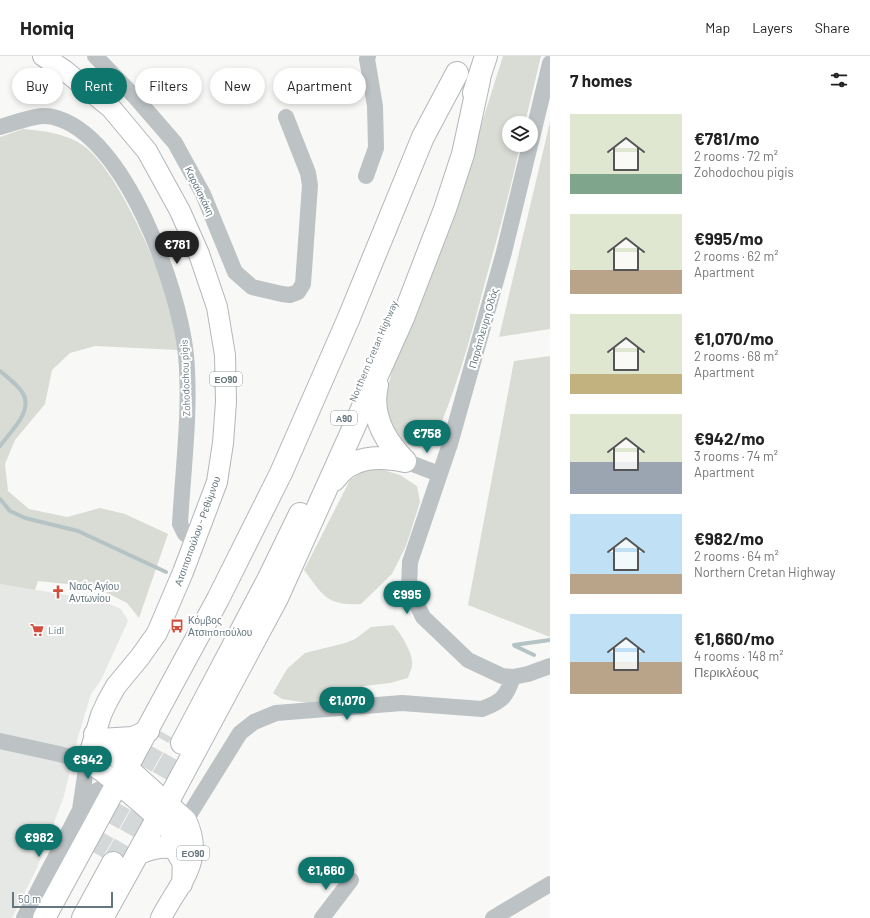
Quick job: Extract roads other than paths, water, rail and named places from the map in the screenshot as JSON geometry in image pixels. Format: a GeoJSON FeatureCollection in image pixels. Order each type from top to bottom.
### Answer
{"type":"FeatureCollection","features":[{"type":"Feature","properties":{"kind":"highway","name":"Northern Cretan Highway"},"geometry":{"type":"LineString","coordinates":[[186,752],[359,385],[433,205],[486,56]]}},
{"type":"Feature","properties":{"kind":"highway"},"geometry":{"type":"LineString","coordinates":[[44,918],[122,776],[155,732],[281,473],[348,320],[423,137],[460,65]]}},
{"type":"Feature","properties":{"kind":"highway"},"geometry":{"type":"LineString","coordinates":[[102,918],[139,853],[172,814],[186,752],[278,598],[325,495],[403,318],[444,209],[463,154],[478,80]]}},
{"type":"Feature","properties":{"kind":"highway"},"geometry":{"type":"LineString","coordinates":[[380,371],[375,391],[376,410],[379,423],[391,447],[405,461]]}},
{"type":"Feature","properties":{"kind":"highway"},"geometry":{"type":"LineString","coordinates":[[325,495],[335,478],[349,466],[367,458],[386,456],[405,461]]}},
{"type":"Feature","properties":{"kind":"highway"},"geometry":{"type":"LineString","coordinates":[[97,737],[133,738],[155,732]]}},
{"type":"Feature","properties":{"kind":"highway"},"geometry":{"type":"LineString","coordinates":[[139,853],[152,848],[167,846],[175,848],[182,860]]}},
{"type":"Feature","properties":{"kind":"highway"},"geometry":{"type":"LineString","coordinates":[[57,918],[93,852]]}},
{"type":"Feature","properties":{"kind":"highway"},"geometry":{"type":"LineString","coordinates":[[83,918],[113,864]]}},
{"type":"Feature","properties":{"kind":"main road","name":"Ατσιποπούλου - Ρεθύμνου"},"geometry":{"type":"LineString","coordinates":[[44,56],[64,70],[111,108],[147,151],[180,210],[199,254],[217,307],[225,355],[226,402],[223,443],[217,482],[157,633],[140,657],[116,686],[101,715],[97,737],[87,762]]}},
{"type":"Feature","properties":{"kind":"main road","name":"ΕΟ90"},"geometry":{"type":"LineString","coordinates":[[97,737],[122,776]]}},
{"type":"Feature","properties":{"kind":"main road","name":"ΕΟ90"},"geometry":{"type":"LineString","coordinates":[[87,762],[122,776],[172,814],[192,836],[193,854],[182,884],[161,918]]}},
{"type":"Feature","properties":{"kind":"main road","name":"ΕΟ90"},"geometry":{"type":"LineString","coordinates":[[172,814],[175,837],[181,850],[182,884]]}},
{"type":"Feature","properties":{"kind":"street","name":"Καραϊσκάκη"},"geometry":{"type":"LineString","coordinates":[[95,56],[136,98],[175,144],[203,194],[235,272],[252,287],[290,295],[298,292],[303,284],[310,185],[308,173],[286,117]]}},
{"type":"Feature","properties":{"kind":"street"},"geometry":{"type":"LineString","coordinates":[[366,176],[376,148],[376,106],[366,59],[368,56]]}},
{"type":"Feature","properties":{"kind":"street"},"geometry":{"type":"LineString","coordinates":[[537,116],[550,63]]}},
{"type":"Feature","properties":{"kind":"street","name":"Zohodochou pigis"},"geometry":{"type":"LineString","coordinates":[[0,127],[44,115],[64,120],[86,134],[119,172],[133,193],[144,217],[178,311],[183,334],[188,402],[180,524],[185,534],[195,540]]}},
{"type":"Feature","properties":{"kind":"street","name":"Παράπλευρη Οδός"},"geometry":{"type":"LineString","coordinates":[[521,676],[502,676],[468,660],[423,617],[409,588],[410,562],[450,444],[504,252],[528,152]]}},
{"type":"Feature","properties":{"kind":"street"},"geometry":{"type":"LineString","coordinates":[[405,461],[439,474]]}},
{"type":"Feature","properties":{"kind":"street"},"geometry":{"type":"LineString","coordinates":[[172,814],[240,733],[254,722],[276,713],[402,703],[482,709],[495,704],[507,694],[521,676],[550,666]]}},
{"type":"Feature","properties":{"kind":"street"},"geometry":{"type":"LineString","coordinates":[[0,742],[59,754],[87,762],[80,810]]}},
{"type":"Feature","properties":{"kind":"street"},"geometry":{"type":"LineString","coordinates":[[24,918],[80,810],[96,791],[122,776]]}},
{"type":"Feature","properties":{"kind":"street"},"geometry":{"type":"LineString","coordinates":[[322,918],[351,880]]}},
{"type":"Feature","properties":{"kind":"street"},"geometry":{"type":"LineString","coordinates":[[493,918],[550,884]]}},
{"type":"Feature","properties":{"kind":"waterway"},"geometry":{"type":"LineString","coordinates":[[0,371],[20,389],[25,399],[25,406],[20,420],[0,446]]}},
{"type":"Feature","properties":{"kind":"waterway"},"geometry":{"type":"LineString","coordinates":[[0,499],[10,511],[25,518],[78,531],[166,572]]}},
{"type":"Feature","properties":{"kind":"waterway"},"geometry":{"type":"LineString","coordinates":[[514,645],[550,640]]}},
{"type":"Feature","properties":{"kind":"waterway"},"geometry":{"type":"LineString","coordinates":[[515,646],[534,655]]}},
{"type":"Feature","properties":{"kind":"tunnel"},"geometry":{"type":"LineString","coordinates":[[93,852],[162,732]]}},
{"type":"Feature","properties":{"kind":"tunnel"},"geometry":{"type":"LineString","coordinates":[[113,863],[182,743]]}},
{"type":"Feature","properties":{"kind":"place","name":"Ναός Αγίου Αντωνίου"},"geometry":{"type":"Point","coordinates":[58,592]}},
{"type":"Feature","properties":{"kind":"place","name":"Κόμβος Ατσιποπούλου"},"geometry":{"type":"Point","coordinates":[177,626]}},
{"type":"Feature","properties":{"kind":"place","name":"Lidl"},"geometry":{"type":"Point","coordinates":[37,630]}}]}
